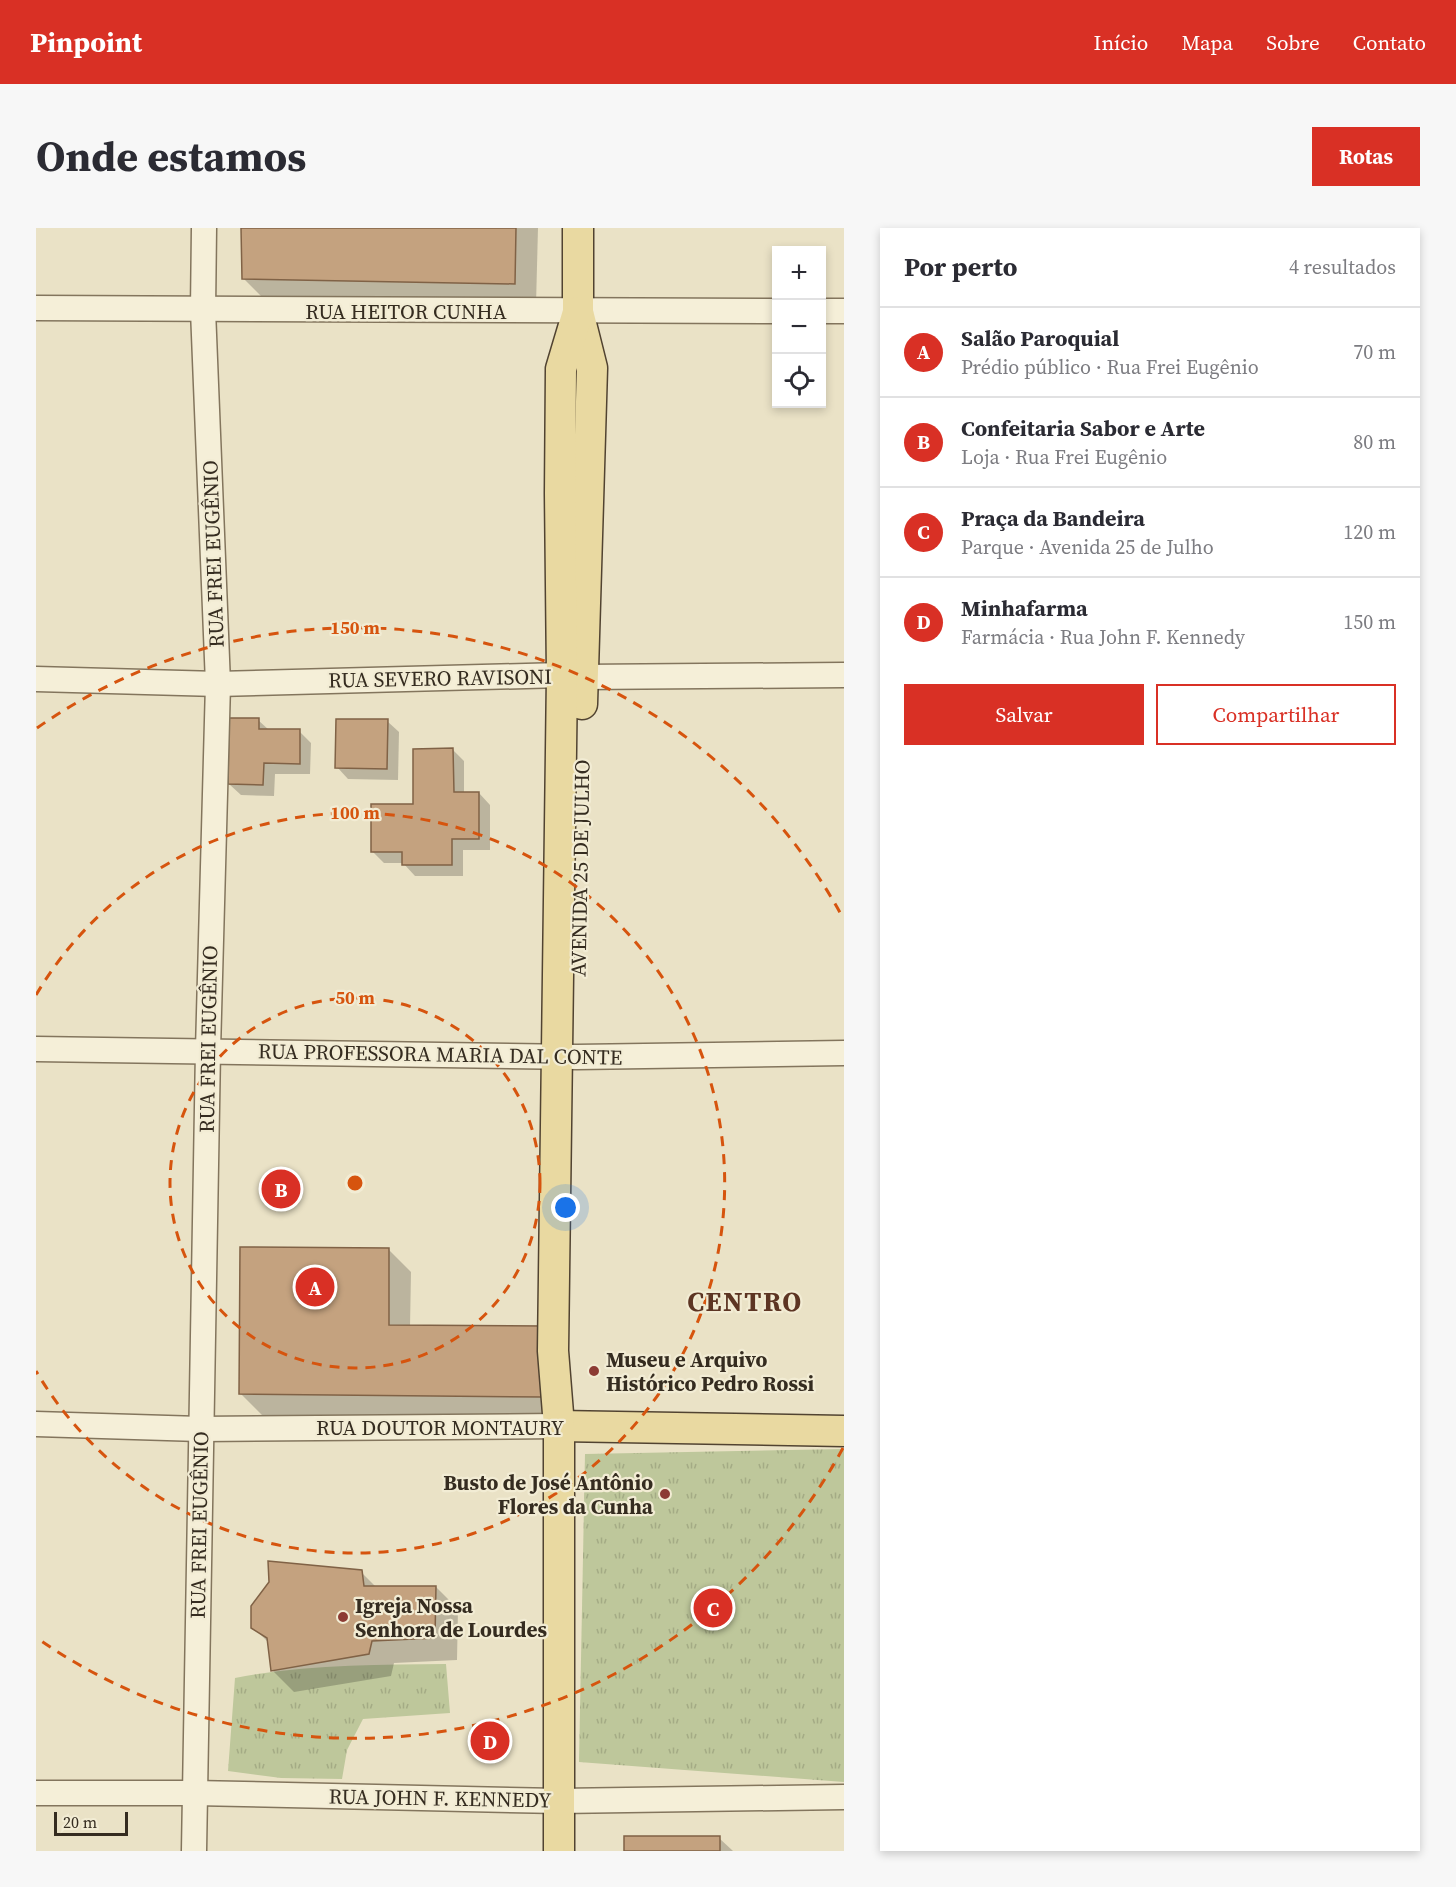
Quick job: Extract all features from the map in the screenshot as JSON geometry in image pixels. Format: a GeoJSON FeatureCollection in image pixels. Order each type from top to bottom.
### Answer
{"type":"FeatureCollection","features":[{"type":"Feature","properties":{"kind":"main road","name":"AVENIDA 25 DE JULHO"},"geometry":{"type":"LineString","coordinates":[[559,1851],[559,1426],[568,1353],[568,1057],[573,676],[592,368],[578,312],[578,228]]}},
{"type":"Feature","properties":{"kind":"main road","name":"RUA DOUTOR MONTAURY"},"geometry":{"type":"LineString","coordinates":[[559,1426],[844,1431]]}},
{"type":"Feature","properties":{"kind":"street","name":"RUA FREI EUGÊNIO"},"geometry":{"type":"LineString","coordinates":[[194,1851],[200,1428],[218,684],[203,310],[204,228]]}},
{"type":"Feature","properties":{"kind":"street","name":"RUA HEITOR CUNHA"},"geometry":{"type":"LineString","coordinates":[[36,308],[772,311]]}},
{"type":"Feature","properties":{"kind":"street"},"geometry":{"type":"LineString","coordinates":[[826,311],[844,311]]}},
{"type":"Feature","properties":{"kind":"street","name":"RUA SEVERO RAVISONI"},"geometry":{"type":"LineString","coordinates":[[36,679],[218,684],[573,676],[844,675]]}},
{"type":"Feature","properties":{"kind":"street","name":"RUA PROFESSORA MARIA DAL CONTE"},"geometry":{"type":"LineString","coordinates":[[36,1049],[568,1057],[844,1053]]}},
{"type":"Feature","properties":{"kind":"street","name":"RUA DOUTOR MONTAURY"},"geometry":{"type":"LineString","coordinates":[[36,1424],[200,1428],[559,1426]]}},
{"type":"Feature","properties":{"kind":"street","name":"RUA JOHN F. KENNEDY"},"geometry":{"type":"LineString","coordinates":[[36,1793],[194,1793],[559,1801],[844,1797]]}},
{"type":"Feature","properties":{"kind":"green space"},"geometry":{"type":"Polygon","coordinates":[[[844,1449],[844,1782],[579,1762],[585,1454],[844,1449]]]}},
{"type":"Feature","properties":{"kind":"green space"},"geometry":{"type":"Polygon","coordinates":[[[446,1664],[450,1713],[363,1719],[347,1750],[342,1779],[281,1778],[228,1771],[235,1678],[314,1668],[446,1664]]]}},
{"type":"Feature","properties":{"kind":"building"},"geometry":{"type":"Polygon","coordinates":[[[241,228],[516,228],[515,284],[242,279],[241,228]]]}},
{"type":"Feature","properties":{"kind":"building"},"geometry":{"type":"Polygon","coordinates":[[[229,718],[259,718],[259,729],[300,729],[300,764],[264,763],[263,785],[228,784],[229,718]]]}},
{"type":"Feature","properties":{"kind":"building"},"geometry":{"type":"Polygon","coordinates":[[[336,719],[388,719],[387,769],[335,768],[336,719]]]}},
{"type":"Feature","properties":{"kind":"building"},"geometry":{"type":"Polygon","coordinates":[[[453,748],[454,792],[479,792],[479,839],[452,839],[452,865],[402,865],[402,852],[371,852],[371,804],[413,804],[413,749],[453,748]]]}},
{"type":"Feature","properties":{"kind":"building"},"geometry":{"type":"Polygon","coordinates":[[[240,1247],[389,1248],[389,1325],[544,1326],[543,1397],[239,1394],[240,1247]]]}},
{"type":"Feature","properties":{"kind":"building","name":"Igreja Nossa Senhora de Lourdes"},"geometry":{"type":"Polygon","coordinates":[[[268,1561],[362,1570],[364,1586],[436,1586],[435,1638],[372,1641],[369,1654],[271,1671],[267,1638],[251,1628],[251,1606],[269,1582],[268,1561]]]}},
{"type":"Feature","properties":{"kind":"building"},"geometry":{"type":"Polygon","coordinates":[[[624,1836],[720,1836],[720,1851],[624,1851],[624,1836]]]}},
{"type":"Feature","properties":{"kind":"place","name":"Confeitaria Sabor e Arte"},"geometry":{"type":"Point","coordinates":[281,1189]}},
{"type":"Feature","properties":{"kind":"place","name":"Salão Paroquial"},"geometry":{"type":"Point","coordinates":[315,1287]}},
{"type":"Feature","properties":{"kind":"place","name":"Museu e Arquivo Histórico Pedro Rossi"},"geometry":{"type":"Point","coordinates":[594,1371]}},
{"type":"Feature","properties":{"kind":"place","name":"Busto de José Antônio Flores da Cunha"},"geometry":{"type":"Point","coordinates":[665,1494]}},
{"type":"Feature","properties":{"kind":"place","name":"Praça da Bandeira"},"geometry":{"type":"Point","coordinates":[713,1608]}},
{"type":"Feature","properties":{"kind":"place","name":"Igreja Nossa Senhora de Lourdes"},"geometry":{"type":"Point","coordinates":[343,1617]}},
{"type":"Feature","properties":{"kind":"place","name":"Minhafarma"},"geometry":{"type":"Point","coordinates":[490,1741]}},
{"type":"Feature","properties":{"kind":"district","name":"CENTRO"},"geometry":{"type":"Point","coordinates":[745,1301]}}]}
